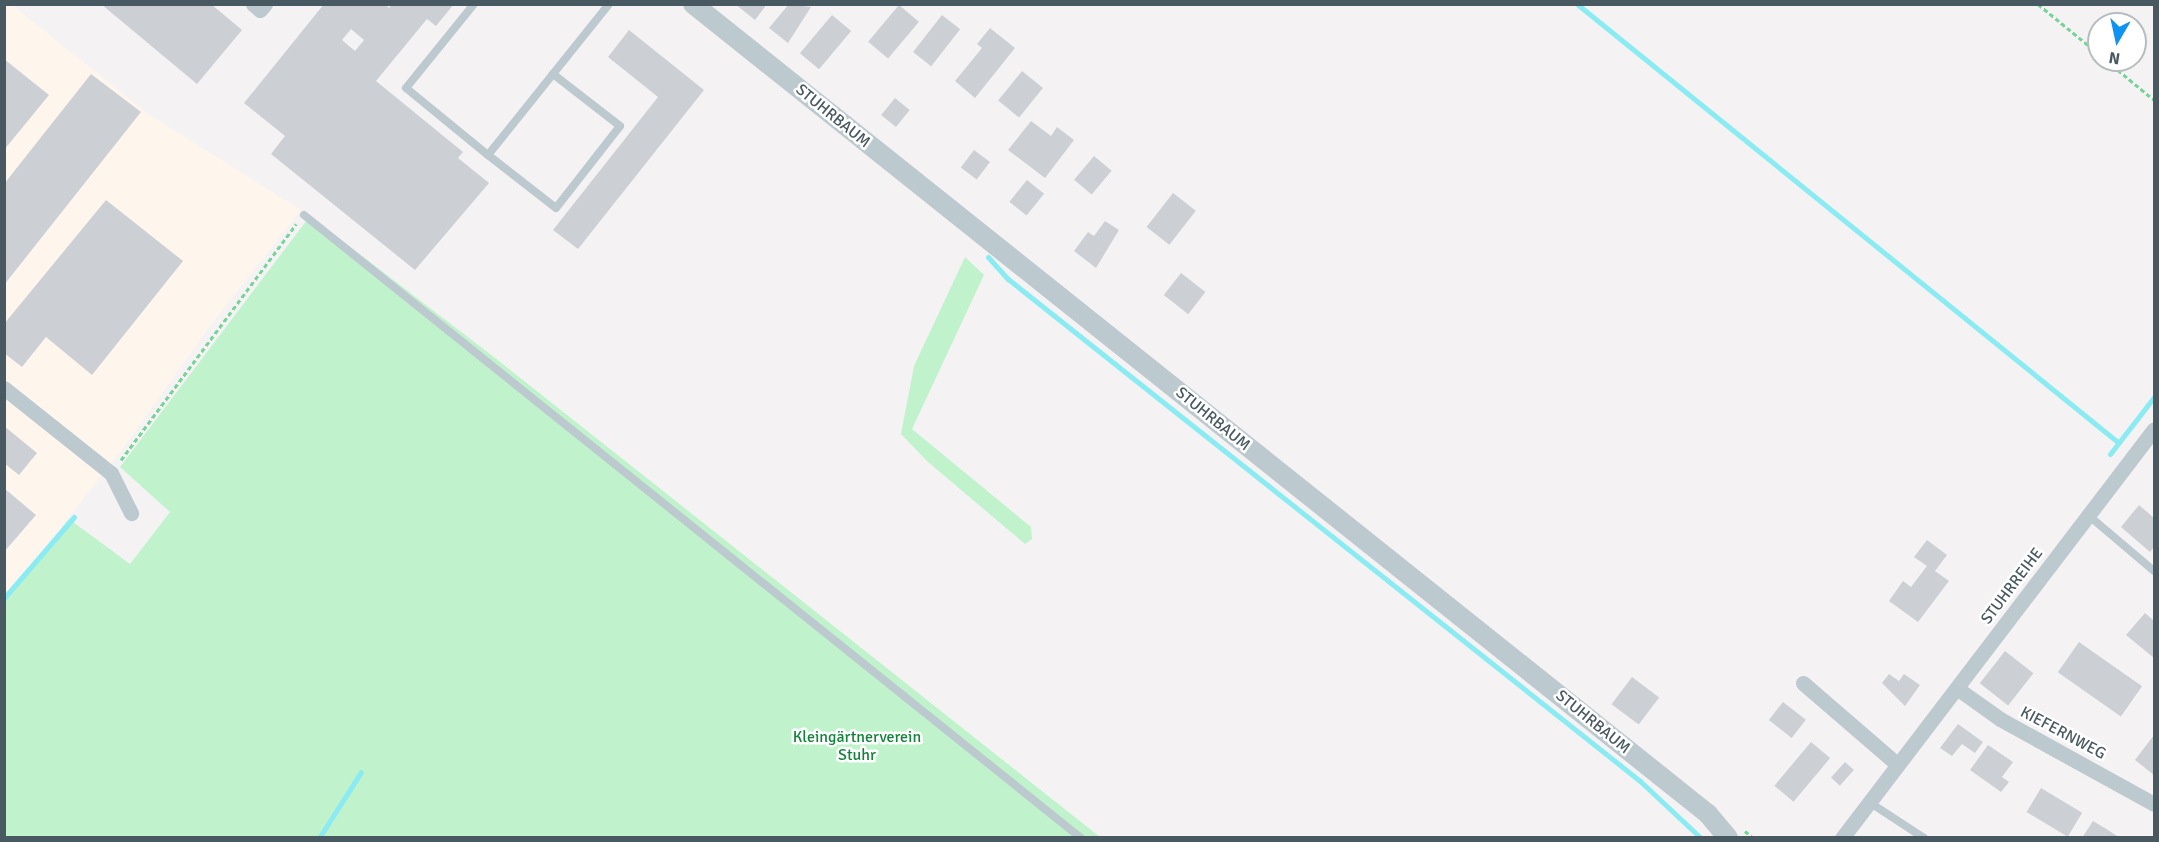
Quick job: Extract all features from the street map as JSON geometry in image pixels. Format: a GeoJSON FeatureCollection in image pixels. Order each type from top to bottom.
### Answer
{"type":"FeatureCollection","features":[{"type":"Feature","properties":{"kind":"street"},"geometry":{"type":"LineString","coordinates":[[253,4],[260,10],[265,4]]}},
{"type":"Feature","properties":{"kind":"street","name":"STUHRBAUM"},"geometry":{"type":"LineString","coordinates":[[693,4],[1707,813],[1728,837]]}},
{"type":"Feature","properties":{"kind":"street"},"geometry":{"type":"LineString","coordinates":[[4,388],[111,473],[131,513]]}},
{"type":"Feature","properties":{"kind":"street","name":"STUHRREIHE"},"geometry":{"type":"LineString","coordinates":[[1842,837],[1958,689],[2154,429]]}},
{"type":"Feature","properties":{"kind":"street"},"geometry":{"type":"LineString","coordinates":[[1803,683],[1898,765]]}},
{"type":"Feature","properties":{"kind":"street","name":"KIEFERNWEG"},"geometry":{"type":"LineString","coordinates":[[1958,689],[2000,719],[2154,804]]}},
{"type":"Feature","properties":{"kind":"lane"},"geometry":{"type":"LineString","coordinates":[[474,4],[406,88],[556,208],[620,126],[553,74]]}},
{"type":"Feature","properties":{"kind":"lane"},"geometry":{"type":"LineString","coordinates":[[488,155],[609,4]]}},
{"type":"Feature","properties":{"kind":"lane"},"geometry":{"type":"LineString","coordinates":[[304,215],[1081,837]]}},
{"type":"Feature","properties":{"kind":"lane"},"geometry":{"type":"LineString","coordinates":[[2088,515],[2154,571]]}},
{"type":"Feature","properties":{"kind":"lane"},"geometry":{"type":"LineString","coordinates":[[1869,802],[1924,837]]}},
{"type":"Feature","properties":{"kind":"path"},"geometry":{"type":"LineString","coordinates":[[2038,4],[2087,44]]}},
{"type":"Feature","properties":{"kind":"path"},"geometry":{"type":"LineString","coordinates":[[2120,72],[2154,100]]}},
{"type":"Feature","properties":{"kind":"path"},"geometry":{"type":"LineString","coordinates":[[111,473],[304,215]]}},
{"type":"Feature","properties":{"kind":"shaded area"},"geometry":{"type":"Polygon","coordinates":[[[11,4],[148,114],[301,210],[213,322],[118,455],[5,597],[4,5],[11,4]]]}},
{"type":"Feature","properties":{"kind":"green space","name":"Kleingärtnerverein Stuhr"},"geometry":{"type":"Polygon","coordinates":[[[310,216],[499,361],[1100,837],[5,837],[4,602],[69,519],[130,564],[170,512],[120,467],[310,216]]]}},
{"type":"Feature","properties":{"kind":"green space"},"geometry":{"type":"Polygon","coordinates":[[[965,257],[984,275],[912,429],[1031,527],[1032,539],[1025,544],[928,462],[901,434],[914,366],[965,257]]]}},
{"type":"Feature","properties":{"kind":"building"},"geometry":{"type":"Polygon","coordinates":[[[101,4],[211,4],[242,30],[197,84],[101,4]]]}},
{"type":"Feature","properties":{"kind":"building"},"geometry":{"type":"Polygon","coordinates":[[[324,4],[385,4],[389,8],[392,4],[454,4],[436,26],[427,19],[376,81],[463,152],[458,158],[489,183],[415,270],[271,154],[285,136],[244,103],[324,4]],[[351,29],[342,40],[355,51],[364,40],[351,29]]]}},
{"type":"Feature","properties":{"kind":"building"},"geometry":{"type":"Polygon","coordinates":[[[735,4],[767,4],[755,20],[735,4]]]}},
{"type":"Feature","properties":{"kind":"building"},"geometry":{"type":"Polygon","coordinates":[[[789,4],[811,7],[788,43],[769,28],[789,4]]]}},
{"type":"Feature","properties":{"kind":"building"},"geometry":{"type":"Polygon","coordinates":[[[899,5],[919,22],[888,58],[868,42],[899,5]]]}},
{"type":"Feature","properties":{"kind":"building"},"geometry":{"type":"Polygon","coordinates":[[[832,15],[851,31],[819,69],[800,53],[832,15]]]}},
{"type":"Feature","properties":{"kind":"building"},"geometry":{"type":"Polygon","coordinates":[[[942,15],[960,29],[931,66],[913,52],[942,15]]]}},
{"type":"Feature","properties":{"kind":"building"},"geometry":{"type":"Polygon","coordinates":[[[990,28],[1015,48],[975,98],[955,81],[982,48],[977,44],[990,28]]]}},
{"type":"Feature","properties":{"kind":"building"},"geometry":{"type":"Polygon","coordinates":[[[629,30],[704,90],[578,249],[553,230],[658,97],[608,57],[629,30]]]}},
{"type":"Feature","properties":{"kind":"building"},"geometry":{"type":"Polygon","coordinates":[[[4,59],[49,95],[4,150],[4,59]]]}},
{"type":"Feature","properties":{"kind":"building"},"geometry":{"type":"Polygon","coordinates":[[[1022,71],[1043,88],[1019,118],[998,101],[1022,71]]]}},
{"type":"Feature","properties":{"kind":"building"},"geometry":{"type":"Polygon","coordinates":[[[91,74],[141,112],[4,285],[4,184],[91,74]]]}},
{"type":"Feature","properties":{"kind":"building"},"geometry":{"type":"Polygon","coordinates":[[[895,98],[910,110],[896,127],[881,115],[895,98]]]}},
{"type":"Feature","properties":{"kind":"building"},"geometry":{"type":"Polygon","coordinates":[[[1031,121],[1051,136],[1057,127],[1074,140],[1045,178],[1008,150],[1031,121]]]}},
{"type":"Feature","properties":{"kind":"building"},"geometry":{"type":"Polygon","coordinates":[[[974,150],[990,162],[977,180],[961,168],[974,150]]]}},
{"type":"Feature","properties":{"kind":"building"},"geometry":{"type":"Polygon","coordinates":[[[1094,156],[1112,171],[1092,195],[1074,180],[1094,156]]]}},
{"type":"Feature","properties":{"kind":"building"},"geometry":{"type":"Polygon","coordinates":[[[1027,180],[1044,194],[1026,216],[1009,202],[1027,180]]]}},
{"type":"Feature","properties":{"kind":"building"},"geometry":{"type":"Polygon","coordinates":[[[1173,193],[1196,211],[1169,245],[1147,227],[1173,193]]]}},
{"type":"Feature","properties":{"kind":"building"},"geometry":{"type":"Polygon","coordinates":[[[106,200],[183,261],[92,375],[46,337],[22,367],[4,353],[4,324],[106,200]]]}},
{"type":"Feature","properties":{"kind":"building"},"geometry":{"type":"Polygon","coordinates":[[[1105,221],[1119,230],[1096,268],[1074,251],[1088,232],[1094,236],[1105,221]]]}},
{"type":"Feature","properties":{"kind":"building"},"geometry":{"type":"Polygon","coordinates":[[[1181,273],[1205,292],[1188,314],[1164,295],[1181,273]]]}},
{"type":"Feature","properties":{"kind":"building"},"geometry":{"type":"Polygon","coordinates":[[[4,426],[37,453],[19,475],[4,463],[4,426]]]}},
{"type":"Feature","properties":{"kind":"building"},"geometry":{"type":"Polygon","coordinates":[[[4,488],[36,515],[4,552],[4,488]]]}},
{"type":"Feature","properties":{"kind":"building"},"geometry":{"type":"Polygon","coordinates":[[[2139,505],[2154,518],[2154,547],[2150,552],[2121,527],[2139,505]]]}},
{"type":"Feature","properties":{"kind":"building"},"geometry":{"type":"Polygon","coordinates":[[[1927,540],[1947,555],[1935,571],[1949,581],[1918,622],[1889,601],[1903,581],[1911,587],[1927,566],[1914,557],[1927,540]]]}},
{"type":"Feature","properties":{"kind":"building"},"geometry":{"type":"Polygon","coordinates":[[[2145,613],[2154,621],[2154,658],[2126,635],[2145,613]]]}},
{"type":"Feature","properties":{"kind":"building"},"geometry":{"type":"Polygon","coordinates":[[[2079,642],[2142,686],[2121,716],[2058,672],[2079,642]]]}},
{"type":"Feature","properties":{"kind":"building"},"geometry":{"type":"Polygon","coordinates":[[[2005,651],[2033,673],[2008,705],[1980,683],[2005,651]]]}},
{"type":"Feature","properties":{"kind":"building"},"geometry":{"type":"Polygon","coordinates":[[[1889,674],[1899,681],[1904,674],[1920,685],[1905,706],[1882,683],[1889,674]]]}},
{"type":"Feature","properties":{"kind":"building"},"geometry":{"type":"Polygon","coordinates":[[[1632,677],[1659,697],[1639,725],[1612,704],[1632,677]]]}},
{"type":"Feature","properties":{"kind":"building"},"geometry":{"type":"Polygon","coordinates":[[[1783,702],[1806,720],[1792,738],[1769,720],[1783,702]]]}},
{"type":"Feature","properties":{"kind":"building"},"geometry":{"type":"Polygon","coordinates":[[[1958,724],[1983,742],[1975,753],[1962,744],[1952,756],[1940,748],[1958,724]]]}},
{"type":"Feature","properties":{"kind":"building"},"geometry":{"type":"Polygon","coordinates":[[[2154,735],[2154,775],[2135,760],[2154,735]]]}},
{"type":"Feature","properties":{"kind":"building"},"geometry":{"type":"Polygon","coordinates":[[[1811,742],[1830,758],[1794,802],[1774,786],[1811,742]]]}},
{"type":"Feature","properties":{"kind":"building"},"geometry":{"type":"Polygon","coordinates":[[[1988,745],[2013,762],[2002,777],[2009,782],[2001,792],[1970,770],[1988,745]]]}},
{"type":"Feature","properties":{"kind":"building"},"geometry":{"type":"Polygon","coordinates":[[[1845,762],[1854,770],[1840,786],[1831,778],[1845,762]]]}},
{"type":"Feature","properties":{"kind":"building"},"geometry":{"type":"Polygon","coordinates":[[[2041,788],[2082,813],[2068,837],[2027,812],[2041,788]]]}},
{"type":"Feature","properties":{"kind":"building"},"geometry":{"type":"Polygon","coordinates":[[[2093,821],[2108,830],[2120,838],[2082,838],[2093,821]]]}},
{"type":"Feature","properties":{"kind":"waterway"},"geometry":{"type":"LineString","coordinates":[[1577,4],[2119,443]]}},
{"type":"Feature","properties":{"kind":"waterway"},"geometry":{"type":"LineString","coordinates":[[988,257],[1008,279],[1640,781],[1701,838]]}},
{"type":"Feature","properties":{"kind":"waterway"},"geometry":{"type":"LineString","coordinates":[[2110,454],[2154,397]]}},
{"type":"Feature","properties":{"kind":"waterway"},"geometry":{"type":"LineString","coordinates":[[4,598],[74,517]]}},
{"type":"Feature","properties":{"kind":"waterway"},"geometry":{"type":"LineString","coordinates":[[319,838],[361,772]]}}]}
